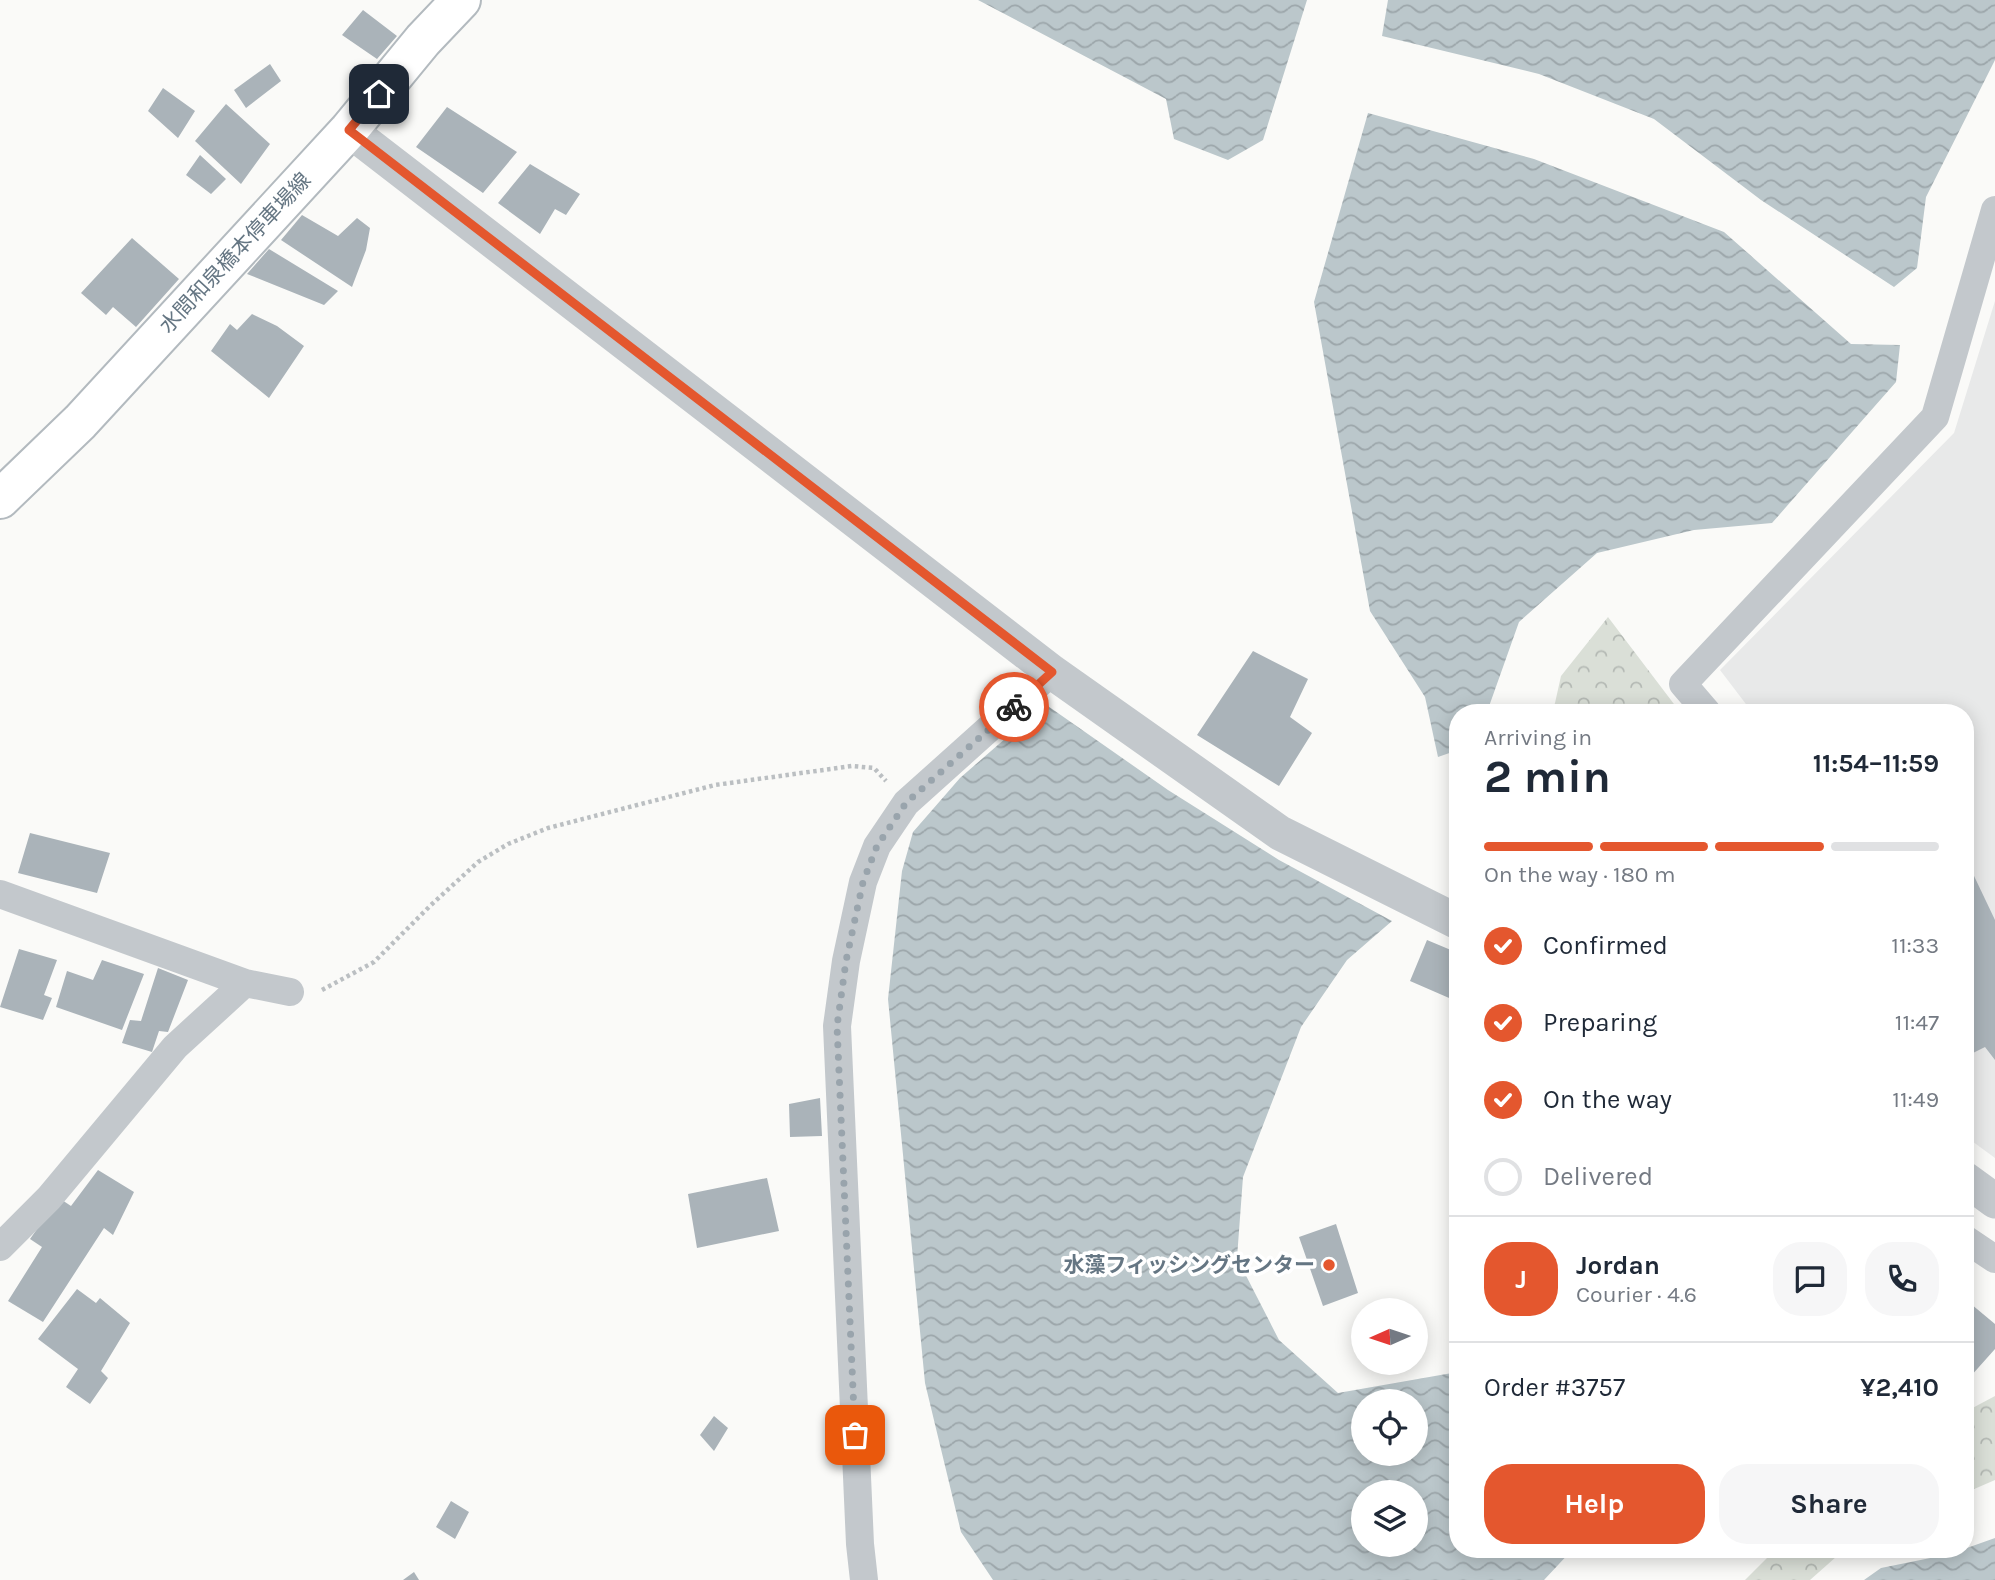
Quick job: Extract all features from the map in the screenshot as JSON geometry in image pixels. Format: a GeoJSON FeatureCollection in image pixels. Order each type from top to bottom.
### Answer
{"type":"FeatureCollection","features":[{"type":"Feature","properties":{"kind":"main road","name":"水間和泉橋本停車場線"},"geometry":{"type":"LineString","coordinates":[[0,499],[80,422],[349,130],[423,40],[461,0]]}},
{"type":"Feature","properties":{"kind":"street"},"geometry":{"type":"LineString","coordinates":[[349,130],[1052,672],[1280,833],[1449,918]]}},
{"type":"Feature","properties":{"kind":"street"},"geometry":{"type":"LineString","coordinates":[[1700,704],[1683,684],[1936,418],[1995,210]]}},
{"type":"Feature","properties":{"kind":"street"},"geometry":{"type":"LineString","coordinates":[[864,1580],[837,1026],[846,961],[863,882],[877,846],[906,803],[1052,672]]}},
{"type":"Feature","properties":{"kind":"street"},"geometry":{"type":"LineString","coordinates":[[0,894],[245,984],[290,992]]}},
{"type":"Feature","properties":{"kind":"street"},"geometry":{"type":"LineString","coordinates":[[0,1247],[49,1198],[175,1046],[245,984]]}},
{"type":"Feature","properties":{"kind":"street"},"geometry":{"type":"LineString","coordinates":[[1974,1186],[1995,1201]]}},
{"type":"Feature","properties":{"kind":"street"},"geometry":{"type":"LineString","coordinates":[[1974,1245],[1995,1259]]}},
{"type":"Feature","properties":{"kind":"path"},"geometry":{"type":"LineString","coordinates":[[290,992],[323,990],[373,962],[478,862],[508,844],[548,828],[715,785],[852,766],[874,768],[906,803]]}},
{"type":"Feature","properties":{"kind":"shaded area"},"geometry":{"type":"Polygon","coordinates":[[[1995,301],[1995,1158],[1974,1143],[1974,704],[1746,704],[1720,670],[1954,433],[1995,301]]]}},
{"type":"Feature","properties":{"kind":"green space"},"geometry":{"type":"Polygon","coordinates":[[[1608,617],[1674,704],[1555,704],[1561,676],[1608,617]]]}},
{"type":"Feature","properties":{"kind":"green space"},"geometry":{"type":"Polygon","coordinates":[[[1995,1396],[1995,1480],[1974,1489],[1974,1407],[1995,1396]]]}},
{"type":"Feature","properties":{"kind":"green space"},"geometry":{"type":"Polygon","coordinates":[[[1767,1558],[1835,1558],[1810,1580],[1745,1580],[1767,1558]]]}},
{"type":"Feature","properties":{"kind":"water"},"geometry":{"type":"Polygon","coordinates":[[[978,0],[1307,0],[1263,140],[1228,160],[1174,139],[1166,99],[978,0]]]}},
{"type":"Feature","properties":{"kind":"water"},"geometry":{"type":"Polygon","coordinates":[[[1388,0],[1995,0],[1995,60],[1926,197],[1917,268],[1894,287],[1761,200],[1654,119],[1539,74],[1382,36],[1388,0]]]}},
{"type":"Feature","properties":{"kind":"water"},"geometry":{"type":"Polygon","coordinates":[[[1368,113],[1534,159],[1724,232],[1851,344],[1900,345],[1896,382],[1772,523],[1694,530],[1597,553],[1519,622],[1490,704],[1449,704],[1449,753],[1438,757],[1425,697],[1370,611],[1314,302],[1368,113]]]}},
{"type":"Feature","properties":{"kind":"water"},"geometry":{"type":"Polygon","coordinates":[[[1045,704],[1168,790],[1279,860],[1392,921],[1347,960],[1301,1027],[1243,1177],[1237,1258],[1279,1340],[1338,1393],[1351,1391],[1351,1466],[1428,1466],[1428,1389],[1361,1389],[1449,1374],[1449,1558],[1565,1558],[1544,1580],[993,1580],[961,1532],[925,1383],[888,999],[902,871],[913,832],[960,778],[1045,704]]]}},
{"type":"Feature","properties":{"kind":"water"},"geometry":{"type":"Polygon","coordinates":[[[1995,1538],[1995,1580],[1864,1580],[1881,1568],[1930,1558],[1974,1558],[1974,1545],[1995,1538]]]}},
{"type":"Feature","properties":{"kind":"building"},"geometry":{"type":"Polygon","coordinates":[[[363,10],[397,36],[377,59],[342,35],[363,10]]]}},
{"type":"Feature","properties":{"kind":"building"},"geometry":{"type":"Polygon","coordinates":[[[270,64],[281,81],[246,108],[234,90],[270,64]]]}},
{"type":"Feature","properties":{"kind":"building"},"geometry":{"type":"Polygon","coordinates":[[[163,88],[195,111],[178,138],[148,111],[163,88]]]}},
{"type":"Feature","properties":{"kind":"building"},"geometry":{"type":"Polygon","coordinates":[[[226,104],[270,144],[241,184],[195,141],[226,104]]]}},
{"type":"Feature","properties":{"kind":"building"},"geometry":{"type":"Polygon","coordinates":[[[447,107],[517,152],[483,193],[416,147],[447,107]]]}},
{"type":"Feature","properties":{"kind":"building"},"geometry":{"type":"Polygon","coordinates":[[[200,155],[226,179],[211,194],[186,175],[200,155]]]}},
{"type":"Feature","properties":{"kind":"building"},"geometry":{"type":"Polygon","coordinates":[[[530,164],[580,194],[566,215],[555,209],[540,234],[498,203],[530,164]]]}},
{"type":"Feature","properties":{"kind":"building"},"geometry":{"type":"Polygon","coordinates":[[[302,215],[338,236],[357,218],[370,228],[366,250],[352,287],[281,240],[302,215]]]}},
{"type":"Feature","properties":{"kind":"building"},"geometry":{"type":"Polygon","coordinates":[[[132,238],[179,279],[136,327],[113,307],[106,315],[81,293],[132,238]]]}},
{"type":"Feature","properties":{"kind":"building"},"geometry":{"type":"Polygon","coordinates":[[[269,249],[338,291],[324,305],[247,274],[269,249]]]}},
{"type":"Feature","properties":{"kind":"building"},"geometry":{"type":"Polygon","coordinates":[[[252,314],[277,326],[304,346],[269,398],[211,351],[230,324],[237,330],[252,314]]]}},
{"type":"Feature","properties":{"kind":"building"},"geometry":{"type":"Polygon","coordinates":[[[1253,651],[1308,679],[1290,717],[1312,733],[1279,786],[1197,735],[1253,651]]]}},
{"type":"Feature","properties":{"kind":"building"},"geometry":{"type":"Polygon","coordinates":[[[30,833],[110,853],[97,893],[18,873],[30,833]]]}},
{"type":"Feature","properties":{"kind":"building"},"geometry":{"type":"Polygon","coordinates":[[[1974,876],[1995,920],[1995,1060],[1985,1047],[1974,1052],[1974,876]]]}},
{"type":"Feature","properties":{"kind":"building"},"geometry":{"type":"Polygon","coordinates":[[[1427,940],[1449,949],[1449,998],[1410,981],[1427,940]]]}},
{"type":"Feature","properties":{"kind":"building"},"geometry":{"type":"Polygon","coordinates":[[[19,949],[57,960],[44,995],[52,998],[43,1020],[0,1007],[19,949]]]}},
{"type":"Feature","properties":{"kind":"building"},"geometry":{"type":"Polygon","coordinates":[[[102,960],[144,974],[122,1030],[56,1007],[67,971],[93,980],[102,960]]]}},
{"type":"Feature","properties":{"kind":"building"},"geometry":{"type":"Polygon","coordinates":[[[158,968],[188,980],[168,1032],[159,1031],[152,1052],[122,1043],[130,1020],[141,1021],[158,968]]]}},
{"type":"Feature","properties":{"kind":"building"},"geometry":{"type":"Polygon","coordinates":[[[820,1098],[822,1136],[790,1137],[789,1104],[820,1098]]]}},
{"type":"Feature","properties":{"kind":"building"},"geometry":{"type":"Polygon","coordinates":[[[98,1170],[134,1192],[113,1235],[104,1228],[43,1322],[8,1301],[42,1247],[30,1239],[59,1198],[71,1206],[98,1170]]]}},
{"type":"Feature","properties":{"kind":"building"},"geometry":{"type":"Polygon","coordinates":[[[767,1178],[779,1231],[697,1248],[688,1194],[767,1178]]]}},
{"type":"Feature","properties":{"kind":"building","name":"水藻フィッシングセンター"},"geometry":{"type":"Polygon","coordinates":[[[1336,1224],[1358,1293],[1323,1306],[1299,1237],[1336,1224]]]}},
{"type":"Feature","properties":{"kind":"building"},"geometry":{"type":"Polygon","coordinates":[[[77,1289],[96,1303],[100,1298],[130,1323],[101,1371],[108,1378],[90,1404],[66,1387],[78,1369],[38,1339],[77,1289]]]}},
{"type":"Feature","properties":{"kind":"building"},"geometry":{"type":"Polygon","coordinates":[[[1974,1306],[1995,1324],[1995,1349],[1974,1373],[1974,1306]]]}},
{"type":"Feature","properties":{"kind":"building"},"geometry":{"type":"Polygon","coordinates":[[[714,1416],[728,1428],[714,1451],[700,1435],[714,1416]]]}},
{"type":"Feature","properties":{"kind":"building"},"geometry":{"type":"Polygon","coordinates":[[[451,1501],[469,1512],[455,1539],[436,1527],[451,1501]]]}},
{"type":"Feature","properties":{"kind":"building"},"geometry":{"type":"Polygon","coordinates":[[[414,1572],[419,1580],[403,1580],[414,1572]]]}},
{"type":"Feature","properties":{"kind":"way so far"},"geometry":{"type":"LineString","coordinates":[[855,1435],[837,1026],[846,961],[863,882],[877,846],[906,803],[1014,707]]}},
{"type":"Feature","properties":{"kind":"place","name":"水藻フィッシングセンター"},"geometry":{"type":"Point","coordinates":[1329,1265]}},
{"type":"Feature","properties":{"kind":"route"},"geometry":{"type":"LineString","coordinates":[[379,94],[349,130],[1052,672],[1014,707]]}}]}
